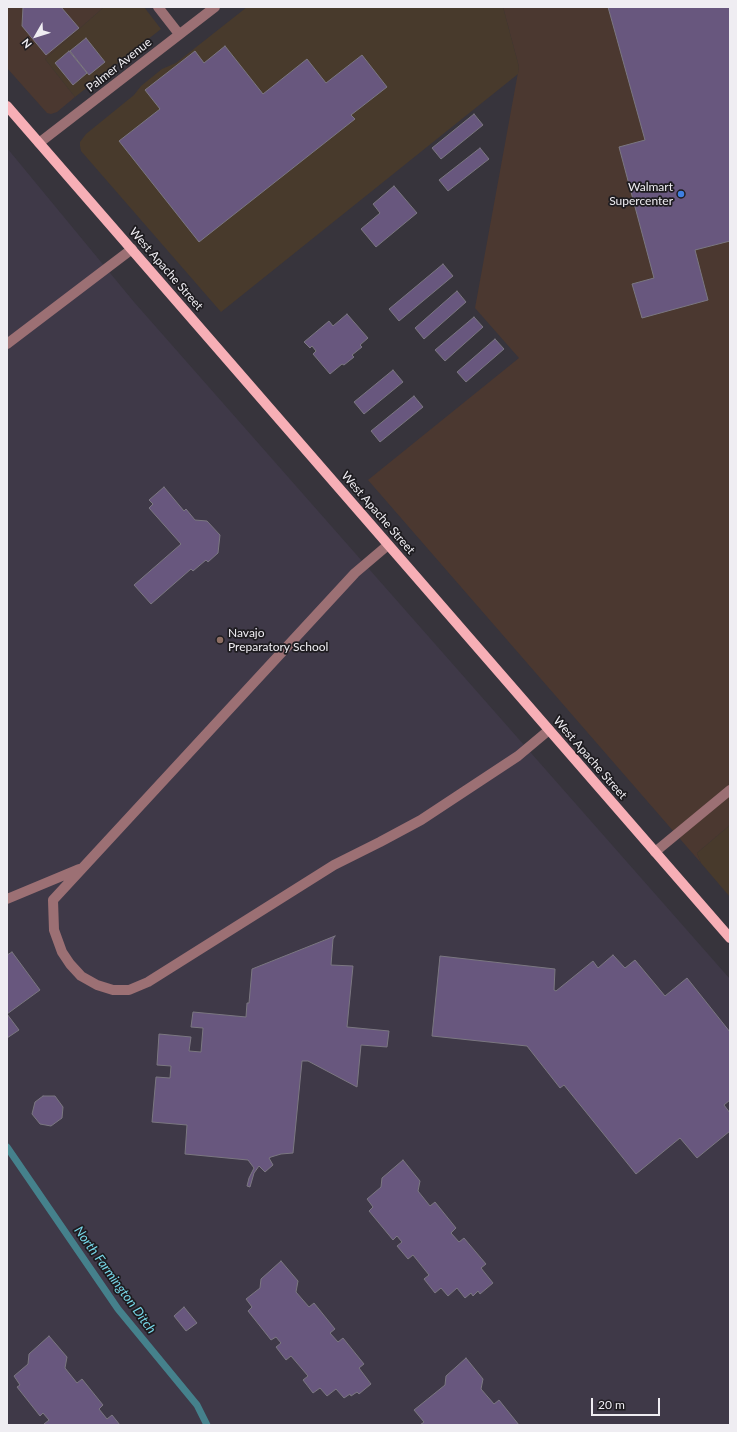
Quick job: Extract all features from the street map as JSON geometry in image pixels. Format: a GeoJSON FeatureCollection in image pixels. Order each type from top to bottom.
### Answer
{"type":"FeatureCollection","features":[{"type":"Feature","properties":{"kind":"main road","name":"West Apache Street"},"geometry":{"type":"LineString","coordinates":[[7,106],[730,938]]}},
{"type":"Feature","properties":{"kind":"street"},"geometry":{"type":"LineString","coordinates":[[158,7],[180,34]]}},
{"type":"Feature","properties":{"kind":"street","name":"Palmer Avenue"},"geometry":{"type":"LineString","coordinates":[[39,143],[214,7]]}},
{"type":"Feature","properties":{"kind":"street"},"geometry":{"type":"LineString","coordinates":[[7,344],[132,249]]}},
{"type":"Feature","properties":{"kind":"street"},"geometry":{"type":"LineString","coordinates":[[388,545],[355,573],[53,900],[54,930],[62,952],[70,964],[81,976],[97,985],[113,990],[130,990],[148,982],[334,865],[421,820],[518,756],[549,730]]}},
{"type":"Feature","properties":{"kind":"street"},"geometry":{"type":"LineString","coordinates":[[655,852],[730,790]]}},
{"type":"Feature","properties":{"kind":"street"},"geometry":{"type":"LineString","coordinates":[[7,899],[83,867]]}},
{"type":"Feature","properties":{"kind":"shaded area"},"geometry":{"type":"Polygon","coordinates":[[[7,7],[104,7],[45,59],[75,97],[57,112],[51,114],[47,113],[7,68],[7,7]]]}},
{"type":"Feature","properties":{"kind":"shaded area"},"geometry":{"type":"Polygon","coordinates":[[[104,7],[144,7],[161,29],[75,97],[45,59],[104,7]]]}},
{"type":"Feature","properties":{"kind":"shaded area"},"geometry":{"type":"Polygon","coordinates":[[[247,7],[503,7],[519,67],[518,74],[221,312],[81,151],[80,142],[86,134],[134,95],[141,86],[162,69],[176,63],[247,7]]]}},
{"type":"Feature","properties":{"kind":"shaded area"},"geometry":{"type":"Polygon","coordinates":[[[503,7],[730,7],[730,825],[697,853],[701,863],[368,480],[519,358],[475,308],[519,67],[503,7]]]}},
{"type":"Feature","properties":{"kind":"shaded area","name":"Navajo Preparatory School"},"geometry":{"type":"Polygon","coordinates":[[[7,148],[134,302],[730,979],[730,1425],[7,1425],[7,148]]]}},
{"type":"Feature","properties":{"kind":"shaded area"},"geometry":{"type":"Polygon","coordinates":[[[730,825],[730,897],[701,863],[697,853],[730,825]]]}},
{"type":"Feature","properties":{"kind":"building"},"geometry":{"type":"Polygon","coordinates":[[[23,7],[61,7],[79,28],[46,55],[22,26],[23,7]]]}},
{"type":"Feature","properties":{"kind":"building","name":"Walmart Supercenter"},"geometry":{"type":"Polygon","coordinates":[[[608,7],[730,7],[730,241],[695,250],[708,300],[642,318],[632,284],[654,278],[619,147],[645,140],[608,7]]]}},
{"type":"Feature","properties":{"kind":"building"},"geometry":{"type":"Polygon","coordinates":[[[86,38],[105,62],[89,75],[70,51],[86,38]]]}},
{"type":"Feature","properties":{"kind":"building"},"geometry":{"type":"Polygon","coordinates":[[[225,46],[263,94],[307,59],[326,83],[362,55],[387,87],[351,115],[355,119],[199,242],[119,141],[160,109],[145,90],[195,51],[204,63],[225,46]]]}},
{"type":"Feature","properties":{"kind":"building"},"geometry":{"type":"Polygon","coordinates":[[[69,51],[87,73],[73,85],[55,63],[69,51]]]}},
{"type":"Feature","properties":{"kind":"building"},"geometry":{"type":"Polygon","coordinates":[[[474,114],[483,125],[441,159],[432,148],[474,114]]]}},
{"type":"Feature","properties":{"kind":"building"},"geometry":{"type":"Polygon","coordinates":[[[480,148],[489,159],[448,191],[439,180],[480,148]]]}},
{"type":"Feature","properties":{"kind":"building"},"geometry":{"type":"Polygon","coordinates":[[[394,186],[417,213],[376,247],[361,229],[380,213],[373,204],[394,186]]]}},
{"type":"Feature","properties":{"kind":"building"},"geometry":{"type":"Polygon","coordinates":[[[443,264],[453,276],[399,321],[389,309],[443,264]]]}},
{"type":"Feature","properties":{"kind":"building"},"geometry":{"type":"Polygon","coordinates":[[[457,291],[466,302],[424,339],[415,328],[457,291]]]}},
{"type":"Feature","properties":{"kind":"building"},"geometry":{"type":"Polygon","coordinates":[[[347,314],[368,338],[360,345],[362,347],[352,355],[354,357],[344,365],[342,364],[330,374],[313,354],[316,351],[312,346],[310,348],[304,342],[329,321],[333,326],[347,314]]]}},
{"type":"Feature","properties":{"kind":"building"},"geometry":{"type":"Polygon","coordinates":[[[474,317],[483,327],[445,361],[435,350],[474,317]]]}},
{"type":"Feature","properties":{"kind":"building"},"geometry":{"type":"Polygon","coordinates":[[[495,339],[504,349],[466,382],[457,372],[495,339]]]}},
{"type":"Feature","properties":{"kind":"building"},"geometry":{"type":"Polygon","coordinates":[[[393,370],[403,382],[364,414],[354,402],[393,370]]]}},
{"type":"Feature","properties":{"kind":"building"},"geometry":{"type":"Polygon","coordinates":[[[414,396],[423,407],[380,442],[371,431],[414,396]]]}},
{"type":"Feature","properties":{"kind":"building"},"geometry":{"type":"Polygon","coordinates":[[[164,487],[184,511],[186,509],[195,520],[207,521],[220,535],[218,553],[208,562],[206,560],[193,571],[191,569],[151,604],[134,585],[181,544],[149,508],[153,504],[149,500],[164,487]]]}},
{"type":"Feature","properties":{"kind":"building"},"geometry":{"type":"Polygon","coordinates":[[[335,936],[333,939],[331,965],[353,966],[347,1027],[389,1031],[387,1047],[361,1045],[357,1087],[308,1061],[302,1061],[293,1153],[281,1154],[269,1158],[273,1165],[265,1172],[259,1166],[254,1173],[250,1187],[247,1186],[254,1168],[248,1160],[185,1154],[187,1125],[152,1122],[156,1077],[170,1078],[171,1066],[157,1065],[159,1034],[191,1037],[189,1051],[201,1052],[203,1028],[191,1027],[193,1012],[246,1017],[247,1003],[249,1003],[252,969],[335,936]]]}},
{"type":"Feature","properties":{"kind":"building"},"geometry":{"type":"Polygon","coordinates":[[[12,952],[40,990],[7,1014],[7,955],[12,952]]]}},
{"type":"Feature","properties":{"kind":"building"},"geometry":{"type":"Polygon","coordinates":[[[613,955],[625,968],[635,960],[665,996],[687,978],[730,1032],[730,1100],[724,1105],[730,1113],[730,1131],[697,1158],[680,1138],[636,1174],[564,1085],[560,1088],[527,1046],[432,1036],[440,956],[555,969],[554,990],[556,991],[593,961],[598,968],[613,955]]]}},
{"type":"Feature","properties":{"kind":"building"},"geometry":{"type":"Polygon","coordinates":[[[7,1014],[19,1030],[7,1038],[7,1014]]]}},
{"type":"Feature","properties":{"kind":"building"},"geometry":{"type":"Polygon","coordinates":[[[43,1096],[55,1096],[63,1107],[62,1118],[51,1126],[40,1124],[32,1114],[35,1102],[43,1096]]]}},
{"type":"Feature","properties":{"kind":"building"},"geometry":{"type":"Polygon","coordinates":[[[403,1160],[420,1181],[418,1191],[430,1206],[435,1202],[456,1228],[451,1233],[459,1242],[464,1238],[486,1264],[481,1268],[493,1283],[480,1294],[478,1291],[473,1296],[471,1293],[465,1298],[457,1288],[448,1296],[441,1288],[435,1293],[424,1279],[429,1275],[413,1255],[408,1259],[397,1246],[402,1242],[397,1236],[393,1240],[369,1211],[373,1207],[367,1199],[381,1187],[382,1178],[403,1160]]]}},
{"type":"Feature","properties":{"kind":"building"},"geometry":{"type":"Polygon","coordinates":[[[281,1261],[298,1281],[296,1292],[309,1307],[314,1303],[335,1329],[330,1333],[338,1342],[343,1338],[364,1364],[359,1368],[371,1384],[359,1394],[357,1392],[344,1398],[336,1389],[327,1396],[320,1388],[313,1393],[303,1380],[308,1376],[291,1356],[286,1360],[276,1347],[281,1343],[276,1337],[271,1340],[248,1311],[252,1307],[246,1299],[260,1288],[261,1279],[281,1261]]]}},
{"type":"Feature","properties":{"kind":"building"},"geometry":{"type":"Polygon","coordinates":[[[184,1307],[197,1323],[186,1331],[174,1316],[184,1307]]]}},
{"type":"Feature","properties":{"kind":"building"},"geometry":{"type":"Polygon","coordinates":[[[49,1336],[67,1357],[65,1368],[77,1383],[82,1379],[103,1405],[99,1409],[107,1419],[112,1415],[120,1425],[44,1424],[49,1420],[43,1413],[40,1416],[17,1387],[20,1385],[14,1376],[28,1364],[29,1354],[49,1336]]]}},
{"type":"Feature","properties":{"kind":"building"},"geometry":{"type":"Polygon","coordinates":[[[466,1358],[483,1379],[481,1389],[494,1404],[499,1400],[519,1425],[420,1425],[424,1422],[414,1410],[445,1385],[446,1376],[466,1358]]]}},
{"type":"Feature","properties":{"kind":"waterway","name":"North Farmington Ditch"},"geometry":{"type":"LineString","coordinates":[[7,1147],[118,1309],[197,1405],[207,1425]]}},
{"type":"Feature","properties":{"kind":"place","name":"Walmart Supercenter"},"geometry":{"type":"Point","coordinates":[681,194]}},
{"type":"Feature","properties":{"kind":"place","name":"Navajo Preparatory School"},"geometry":{"type":"Point","coordinates":[220,640]}}]}
